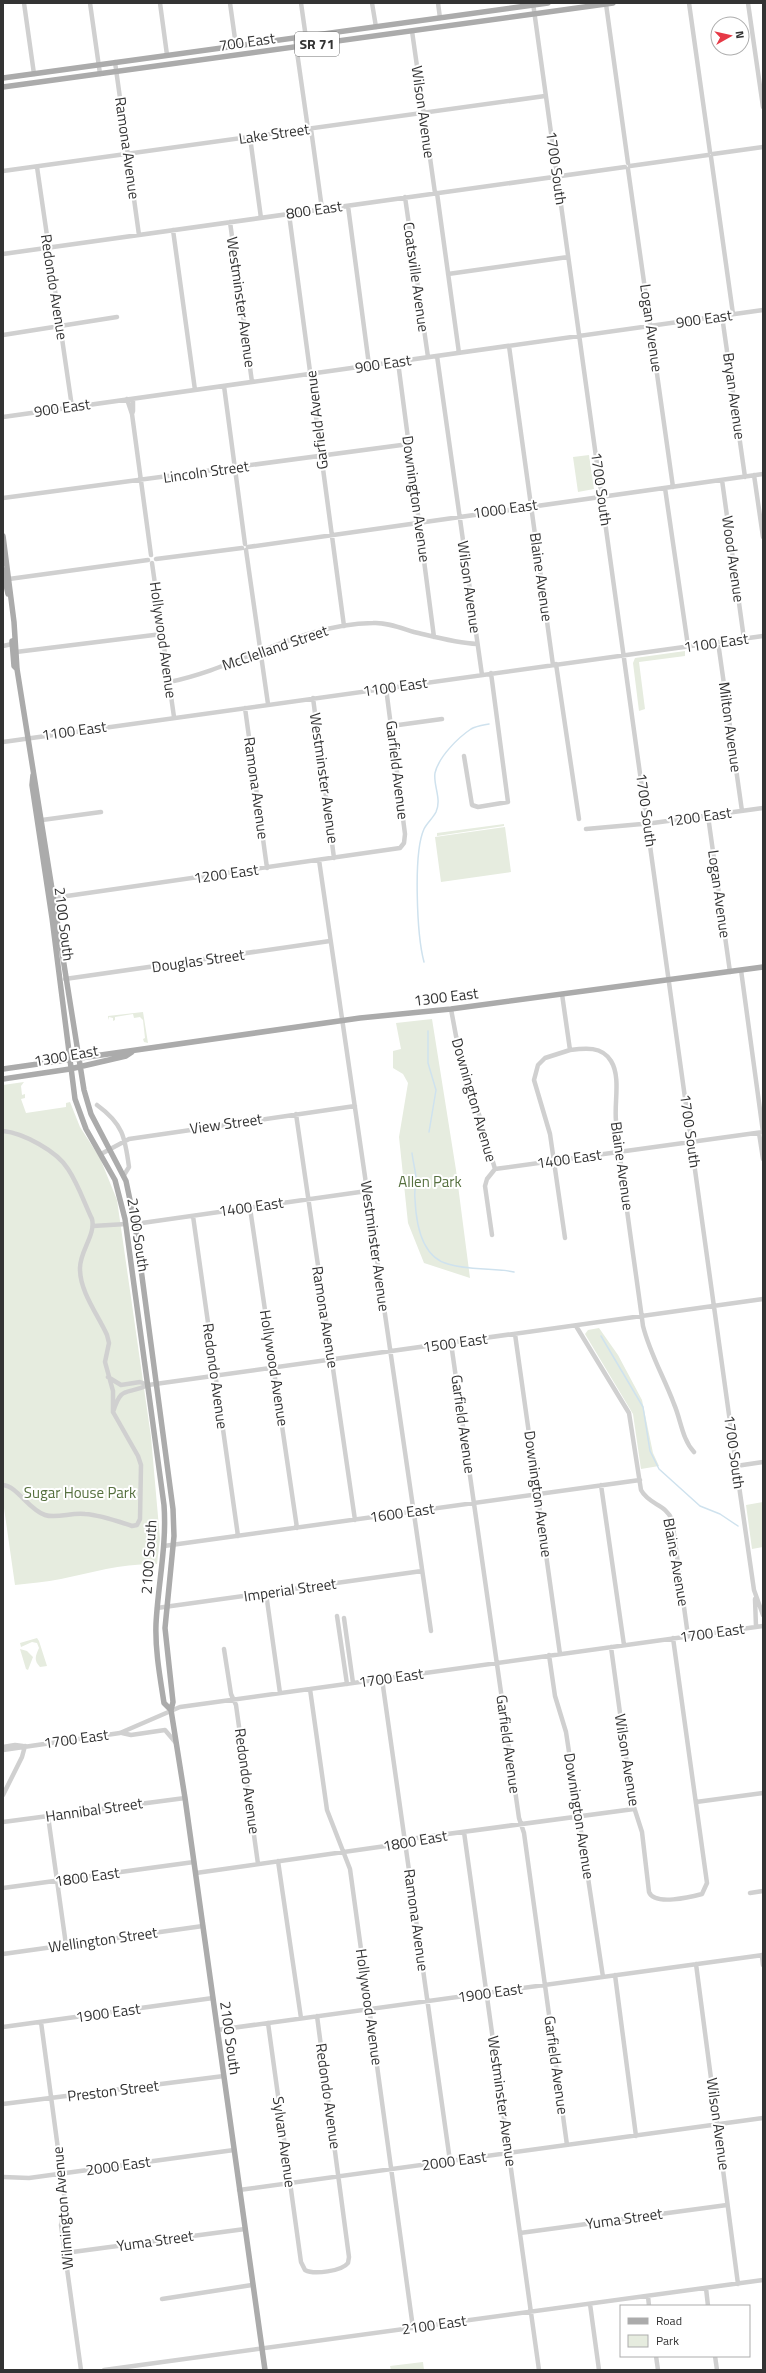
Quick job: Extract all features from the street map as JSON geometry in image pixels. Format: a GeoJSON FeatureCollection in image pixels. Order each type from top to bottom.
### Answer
{"type":"FeatureCollection","features":[{"type":"Feature","properties":{"kind":"main road","name":"700 East"},"geometry":{"type":"LineString","coordinates":[[3,78],[548,3]]}},
{"type":"Feature","properties":{"kind":"main road","name":"700 East"},"geometry":{"type":"LineString","coordinates":[[3,87],[613,3]]}},
{"type":"Feature","properties":{"kind":"main road","name":"2100 South"},"geometry":{"type":"LineString","coordinates":[[3,536],[9,579],[17,655],[17,669],[33,772],[37,785],[65,979],[80,1066],[90,1110],[124,1175],[130,1193],[135,1224],[173,1509],[173,1545],[166,1607],[166,1645],[174,1702],[171,1710],[196,1873],[264,2370]]}},
{"type":"Feature","properties":{"kind":"main road"},"geometry":{"type":"LineString","coordinates":[[3,562],[6,577],[9,579]]}},
{"type":"Feature","properties":{"kind":"main road","name":"2100 South"},"geometry":{"type":"LineString","coordinates":[[3,570],[12,622],[14,666],[17,669]]}},
{"type":"Feature","properties":{"kind":"main road"},"geometry":{"type":"LineString","coordinates":[[12,644],[17,655]]}},
{"type":"Feature","properties":{"kind":"main road","name":"2100 South"},"geometry":{"type":"LineString","coordinates":[[33,772],[32,786],[70,1069],[78,1111],[117,1186],[126,1224],[164,1505],[164,1546],[157,1608],[156,1639],[164,1703],[171,1710]]}},
{"type":"Feature","properties":{"kind":"main road"},"geometry":{"type":"LineString","coordinates":[[41,851],[43,852],[46,868],[49,871]]}},
{"type":"Feature","properties":{"kind":"main road"},"geometry":{"type":"LineString","coordinates":[[53,936],[57,943],[62,976],[65,979]]}},
{"type":"Feature","properties":{"kind":"main road","name":"1300 East"},"geometry":{"type":"LineString","coordinates":[[3,1069],[69,1060],[125,1050],[132,1052],[342,1021],[451,1009],[763,967]]}},
{"type":"Feature","properties":{"kind":"main road","name":"1300 East"},"geometry":{"type":"LineString","coordinates":[[3,1079],[70,1069],[126,1056],[132,1052]]}},
{"type":"Feature","properties":{"kind":"street"},"geometry":{"type":"LineString","coordinates":[[24,3],[34,74]]}},
{"type":"Feature","properties":{"kind":"street"},"geometry":{"type":"LineString","coordinates":[[90,3],[100,74]]}},
{"type":"Feature","properties":{"kind":"street"},"geometry":{"type":"LineString","coordinates":[[160,3],[167,55]]}},
{"type":"Feature","properties":{"kind":"street"},"geometry":{"type":"LineString","coordinates":[[230,3],[236,46]]}},
{"type":"Feature","properties":{"kind":"street"},"geometry":{"type":"LineString","coordinates":[[301,3],[307,46]]}},
{"type":"Feature","properties":{"kind":"street"},"geometry":{"type":"LineString","coordinates":[[372,3],[376,27]]}},
{"type":"Feature","properties":{"kind":"street"},"geometry":{"type":"LineString","coordinates":[[438,3],[440,18]]}},
{"type":"Feature","properties":{"kind":"street"},"geometry":{"type":"LineString","coordinates":[[689,3],[733,314]]}},
{"type":"Feature","properties":{"kind":"street"},"geometry":{"type":"LineString","coordinates":[[748,3],[763,107]]}},
{"type":"Feature","properties":{"kind":"street","name":"1700 South"},"geometry":{"type":"LineString","coordinates":[[533,4],[648,823],[736,1466],[755,1595],[763,1615]]}},
{"type":"Feature","properties":{"kind":"street","name":"Logan Avenue"},"geometry":{"type":"LineString","coordinates":[[606,4],[674,487]]}},
{"type":"Feature","properties":{"kind":"street","name":"Wilson Avenue"},"geometry":{"type":"LineString","coordinates":[[412,31],[459,353]]}},
{"type":"Feature","properties":{"kind":"street"},"geometry":{"type":"LineString","coordinates":[[295,38],[322,209]]}},
{"type":"Feature","properties":{"kind":"street","name":"Ramona Avenue"},"geometry":{"type":"LineString","coordinates":[[115,62],[139,235]]}},
{"type":"Feature","properties":{"kind":"street","name":"Lake Street"},"geometry":{"type":"LineString","coordinates":[[3,171],[546,96]]}},
{"type":"Feature","properties":{"kind":"street"},"geometry":{"type":"LineString","coordinates":[[250,137],[261,218]]}},
{"type":"Feature","properties":{"kind":"street","name":"800 East"},"geometry":{"type":"LineString","coordinates":[[3,254],[763,147]]}},
{"type":"Feature","properties":{"kind":"street","name":"Redondo Avenue"},"geometry":{"type":"LineString","coordinates":[[37,167],[72,407]]}},
{"type":"Feature","properties":{"kind":"street","name":"Coatsville Avenue"},"geometry":{"type":"LineString","coordinates":[[405,198],[428,357]]}},
{"type":"Feature","properties":{"kind":"street"},"geometry":{"type":"LineString","coordinates":[[348,206],[370,366]]}},
{"type":"Feature","properties":{"kind":"street","name":"Garfield Avenue"},"geometry":{"type":"LineString","coordinates":[[289,214],[344,626]]}},
{"type":"Feature","properties":{"kind":"street","name":"Westminster Avenue"},"geometry":{"type":"LineString","coordinates":[[230,222],[252,382]]}},
{"type":"Feature","properties":{"kind":"street"},"geometry":{"type":"LineString","coordinates":[[173,230],[196,390]]}},
{"type":"Feature","properties":{"kind":"street"},"geometry":{"type":"LineString","coordinates":[[448,274],[568,257]]}},
{"type":"Feature","properties":{"kind":"street","name":"900 East"},"geometry":{"type":"LineString","coordinates":[[3,417],[733,314],[763,312]]}},
{"type":"Feature","properties":{"kind":"street","name":"Bryan Avenue"},"geometry":{"type":"LineString","coordinates":[[722,316],[745,477]]}},
{"type":"Feature","properties":{"kind":"street"},"geometry":{"type":"LineString","coordinates":[[3,335],[60,326],[64,324],[117,317]]}},
{"type":"Feature","properties":{"kind":"street","name":"Blaine Avenue"},"geometry":{"type":"LineString","coordinates":[[509,346],[554,664],[579,819]]}},
{"type":"Feature","properties":{"kind":"street","name":"Wilson Avenue"},"geometry":{"type":"LineString","coordinates":[[437,356],[482,675]]}},
{"type":"Feature","properties":{"kind":"street","name":"Downington Avenue"},"geometry":{"type":"LineString","coordinates":[[398,362],[434,637]]}},
{"type":"Feature","properties":{"kind":"street"},"geometry":{"type":"LineString","coordinates":[[224,386],[245,547],[268,704]]}},
{"type":"Feature","properties":{"kind":"street"},"geometry":{"type":"LineString","coordinates":[[132,414],[134,411],[133,398]]}},
{"type":"Feature","properties":{"kind":"street"},"geometry":{"type":"LineString","coordinates":[[126,399],[132,414],[151,555],[154,561]]}},
{"type":"Feature","properties":{"kind":"street","name":"Lincoln Street"},"geometry":{"type":"LineString","coordinates":[[3,498],[408,444]]}},
{"type":"Feature","properties":{"kind":"street","name":"1000 East"},"geometry":{"type":"LineString","coordinates":[[154,561],[245,547],[332,536],[531,505],[763,474]]}},
{"type":"Feature","properties":{"kind":"street"},"geometry":{"type":"LineString","coordinates":[[754,475],[763,537]]}},
{"type":"Feature","properties":{"kind":"street","name":"Wood Avenue"},"geometry":{"type":"LineString","coordinates":[[722,480],[744,639]]}},
{"type":"Feature","properties":{"kind":"street"},"geometry":{"type":"LineString","coordinates":[[665,488],[688,646]]}},
{"type":"Feature","properties":{"kind":"street"},"geometry":{"type":"LineString","coordinates":[[148,560],[151,555]]}},
{"type":"Feature","properties":{"kind":"street"},"geometry":{"type":"LineString","coordinates":[[9,579],[148,560],[154,561]]}},
{"type":"Feature","properties":{"kind":"street","name":"Hollywood Avenue"},"geometry":{"type":"LineString","coordinates":[[154,561],[162,634],[174,717]]}},
{"type":"Feature","properties":{"kind":"street","name":"McClelland Street"},"geometry":{"type":"LineString","coordinates":[[169,682],[201,674],[260,651],[322,630],[344,626],[382,623],[434,637],[477,644]]}},
{"type":"Feature","properties":{"kind":"street"},"geometry":{"type":"LineString","coordinates":[[17,655],[162,634]]}},
{"type":"Feature","properties":{"kind":"street","name":"1100 East"},"geometry":{"type":"LineString","coordinates":[[3,742],[763,636]]}},
{"type":"Feature","properties":{"kind":"street","name":"Milton Avenue"},"geometry":{"type":"LineString","coordinates":[[718,642],[742,811]]}},
{"type":"Feature","properties":{"kind":"street"},"geometry":{"type":"LineString","coordinates":[[3,646],[12,644]]}},
{"type":"Feature","properties":{"kind":"street"},"geometry":{"type":"LineString","coordinates":[[464,756],[472,805],[478,807],[507,802],[508,796],[491,673]]}},
{"type":"Feature","properties":{"kind":"street","name":"Garfield Avenue"},"geometry":{"type":"LineString","coordinates":[[386,688],[405,834],[404,845],[398,849]]}},
{"type":"Feature","properties":{"kind":"street","name":"Westminster Avenue"},"geometry":{"type":"LineString","coordinates":[[313,698],[334,858]]}},
{"type":"Feature","properties":{"kind":"street","name":"Ramona Avenue"},"geometry":{"type":"LineString","coordinates":[[245,708],[267,868]]}},
{"type":"Feature","properties":{"kind":"street"},"geometry":{"type":"LineString","coordinates":[[391,726],[442,719]]}},
{"type":"Feature","properties":{"kind":"street","name":"1200 East"},"geometry":{"type":"LineString","coordinates":[[586,829],[708,816],[763,808]]}},
{"type":"Feature","properties":{"kind":"street"},"geometry":{"type":"LineString","coordinates":[[42,820],[101,812]]}},
{"type":"Feature","properties":{"kind":"street","name":"Logan Avenue"},"geometry":{"type":"LineString","coordinates":[[708,816],[730,972]]}},
{"type":"Feature","properties":{"kind":"street","name":"1200 East"},"geometry":{"type":"LineString","coordinates":[[54,898],[398,849]]}},
{"type":"Feature","properties":{"kind":"street","name":"Westminster Avenue"},"geometry":{"type":"LineString","coordinates":[[319,860],[431,1632]]}},
{"type":"Feature","properties":{"kind":"street","name":"Douglas Street"},"geometry":{"type":"LineString","coordinates":[[65,979],[330,941]]}},
{"type":"Feature","properties":{"kind":"street"},"geometry":{"type":"LineString","coordinates":[[741,970],[763,1159]]}},
{"type":"Feature","properties":{"kind":"street"},"geometry":{"type":"LineString","coordinates":[[562,994],[570,1050],[545,1058],[538,1065],[534,1085],[548,1124],[565,1238]]}},
{"type":"Feature","properties":{"kind":"street","name":"Downington Avenue"},"geometry":{"type":"LineString","coordinates":[[451,1009],[456,1036],[495,1169],[487,1179],[485,1186],[492,1235]]}},
{"type":"Feature","properties":{"kind":"street","name":"Blaine Avenue"},"geometry":{"type":"LineString","coordinates":[[570,1050],[596,1050],[611,1061],[615,1076],[615,1111],[643,1326],[651,1354],[675,1405],[687,1443],[694,1452]]}},
{"type":"Feature","properties":{"kind":"street","name":"2100 South"},"geometry":{"type":"LineString","coordinates":[[97,1105],[117,1122],[125,1140],[129,1167],[124,1175]]}},
{"type":"Feature","properties":{"kind":"street","name":"View Street"},"geometry":{"type":"LineString","coordinates":[[100,1154],[125,1140],[355,1106]]}},
{"type":"Feature","properties":{"kind":"street","name":"Ramona Avenue"},"geometry":{"type":"LineString","coordinates":[[296,1114],[355,1520]]}},
{"type":"Feature","properties":{"kind":"street"},"geometry":{"type":"LineString","coordinates":[[3,1132],[21,1135],[33,1141],[64,1163],[92,1219],[93,1226],[80,1269],[82,1282],[108,1335],[105,1362],[113,1391],[113,1412],[138,1456],[141,1465],[140,1519],[137,1524],[132,1526],[98,1515],[83,1513],[49,1516],[39,1513],[22,1499],[16,1491],[3,1485]]}},
{"type":"Feature","properties":{"kind":"street","name":"1400 East"},"geometry":{"type":"LineString","coordinates":[[495,1169],[761,1132]]}},
{"type":"Feature","properties":{"kind":"street","name":"1400 East"},"geometry":{"type":"LineString","coordinates":[[135,1224],[367,1191]]}},
{"type":"Feature","properties":{"kind":"street","name":"Hollywood Avenue"},"geometry":{"type":"LineString","coordinates":[[250,1208],[297,1528]]}},
{"type":"Feature","properties":{"kind":"street","name":"Redondo Avenue"},"geometry":{"type":"LineString","coordinates":[[193,1216],[238,1536]]}},
{"type":"Feature","properties":{"kind":"street"},"geometry":{"type":"LineString","coordinates":[[93,1226],[126,1224]]}},
{"type":"Feature","properties":{"kind":"street","name":"1500 East"},"geometry":{"type":"LineString","coordinates":[[113,1412],[119,1396],[123,1392],[148,1385],[763,1299]]}},
{"type":"Feature","properties":{"kind":"street","name":"Blaine Avenue"},"geometry":{"type":"LineString","coordinates":[[576,1326],[629,1413],[644,1496],[666,1509],[672,1520],[688,1636]]}},
{"type":"Feature","properties":{"kind":"street","name":"Downington Avenue"},"geometry":{"type":"LineString","coordinates":[[515,1334],[560,1654]]}},
{"type":"Feature","properties":{"kind":"street","name":"Garfield Avenue"},"geometry":{"type":"LineString","coordinates":[[451,1343],[567,2145]]}},
{"type":"Feature","properties":{"kind":"street","name":"1500 East"},"geometry":{"type":"LineString","coordinates":[[108,1377],[121,1385],[140,1382],[148,1385]]}},
{"type":"Feature","properties":{"kind":"street"},"geometry":{"type":"LineString","coordinates":[[736,1466],[763,1462]]}},
{"type":"Feature","properties":{"kind":"street","name":"1600 East"},"geometry":{"type":"LineString","coordinates":[[164,1546],[640,1480]]}},
{"type":"Feature","properties":{"kind":"street"},"geometry":{"type":"LineString","coordinates":[[601,1485],[624,1645]]}},
{"type":"Feature","properties":{"kind":"street","name":"Imperial Street"},"geometry":{"type":"LineString","coordinates":[[157,1608],[422,1571]]}},
{"type":"Feature","properties":{"kind":"street"},"geometry":{"type":"LineString","coordinates":[[266,1593],[280,1693]]}},
{"type":"Feature","properties":{"kind":"street"},"geometry":{"type":"LineString","coordinates":[[755,1595],[756,1627]]}},
{"type":"Feature","properties":{"kind":"street"},"geometry":{"type":"LineString","coordinates":[[338,1616],[347,1684]]}},
{"type":"Feature","properties":{"kind":"street"},"geometry":{"type":"LineString","coordinates":[[344,1618],[353,1683]]}},
{"type":"Feature","properties":{"kind":"street","name":"1700 East"},"geometry":{"type":"LineString","coordinates":[[3,1749],[15,1750],[25,1746],[120,1733],[136,1728],[171,1710],[234,1699],[763,1626]]}},
{"type":"Feature","properties":{"kind":"street"},"geometry":{"type":"LineString","coordinates":[[673,1638],[696,1802],[763,1793]]}},
{"type":"Feature","properties":{"kind":"street","name":"Wilson Avenue"},"geometry":{"type":"LineString","coordinates":[[611,1647],[634,1809],[642,1832],[650,1895],[663,1900],[697,1896],[702,1894],[707,1887],[696,1802]]}},
{"type":"Feature","properties":{"kind":"street","name":"Redondo Avenue"},"geometry":{"type":"LineString","coordinates":[[224,1649],[231,1694],[236,1705],[258,1864]]}},
{"type":"Feature","properties":{"kind":"street","name":"Downington Avenue"},"geometry":{"type":"LineString","coordinates":[[549,1656],[554,1689],[566,1732],[603,1977]]}},
{"type":"Feature","properties":{"kind":"street","name":"Ramona Avenue"},"geometry":{"type":"LineString","coordinates":[[382,1679],[450,2161]]}},
{"type":"Feature","properties":{"kind":"street","name":"Hollywood Avenue"},"geometry":{"type":"LineString","coordinates":[[310,1689],[327,1810],[344,1852],[350,1874],[370,2009],[413,2328]]}},
{"type":"Feature","properties":{"kind":"street"},"geometry":{"type":"LineString","coordinates":[[120,1733],[131,1735],[165,1730],[176,1743]]}},
{"type":"Feature","properties":{"kind":"street"},"geometry":{"type":"LineString","coordinates":[[3,1795],[22,1757],[25,1746]]}},
{"type":"Feature","properties":{"kind":"street","name":"Hannibal Street"},"geometry":{"type":"LineString","coordinates":[[3,1822],[185,1798]]}},
{"type":"Feature","properties":{"kind":"street","name":"1800 East"},"geometry":{"type":"LineString","coordinates":[[196,1873],[400,1844],[410,1839],[634,1809]]}},
{"type":"Feature","properties":{"kind":"street"},"geometry":{"type":"LineString","coordinates":[[48,1816],[66,1945]]}},
{"type":"Feature","properties":{"kind":"street","name":"Westminster Avenue"},"geometry":{"type":"LineString","coordinates":[[464,1832],[539,2370]]}},
{"type":"Feature","properties":{"kind":"street"},"geometry":{"type":"LineString","coordinates":[[278,1861],[300,2018]]}},
{"type":"Feature","properties":{"kind":"street","name":"1800 East"},"geometry":{"type":"LineString","coordinates":[[3,1888],[194,1862]]}},
{"type":"Feature","properties":{"kind":"street"},"geometry":{"type":"LineString","coordinates":[[750,1893],[763,1891]]}},
{"type":"Feature","properties":{"kind":"street","name":"Wellington Street"},"geometry":{"type":"LineString","coordinates":[[3,1954],[203,1926]]}},
{"type":"Feature","properties":{"kind":"street"},"geometry":{"type":"LineString","coordinates":[[762,1955],[763,1965]]}},
{"type":"Feature","properties":{"kind":"street","name":"1900 East"},"geometry":{"type":"LineString","coordinates":[[217,2030],[762,1955]]}},
{"type":"Feature","properties":{"kind":"street","name":"Wilson Avenue"},"geometry":{"type":"LineString","coordinates":[[696,1964],[738,2284]]}},
{"type":"Feature","properties":{"kind":"street"},"geometry":{"type":"LineString","coordinates":[[615,1975],[636,2136]]}},
{"type":"Feature","properties":{"kind":"street","name":"1900 East"},"geometry":{"type":"LineString","coordinates":[[3,2027],[213,1998]]}},
{"type":"Feature","properties":{"kind":"street","name":"Redondo Avenue"},"geometry":{"type":"LineString","coordinates":[[301,2262],[305,2270],[312,2272],[342,2268],[348,2263],[349,2257],[316,2016]]}},
{"type":"Feature","properties":{"kind":"street","name":"Wilmington Avenue"},"geometry":{"type":"LineString","coordinates":[[41,2022],[62,2174],[65,2203],[61,2223],[81,2370]]}},
{"type":"Feature","properties":{"kind":"street","name":"Sylvan Avenue"},"geometry":{"type":"LineString","coordinates":[[268,2023],[301,2262]]}},
{"type":"Feature","properties":{"kind":"street","name":"Preston Street"},"geometry":{"type":"LineString","coordinates":[[3,2104],[224,2076]]}},
{"type":"Feature","properties":{"kind":"street","name":"2000 East"},"geometry":{"type":"LineString","coordinates":[[239,2190],[763,2118]]}},
{"type":"Feature","properties":{"kind":"street","name":"2000 East"},"geometry":{"type":"LineString","coordinates":[[3,2177],[21,2179],[234,2150]]}},
{"type":"Feature","properties":{"kind":"street","name":"Yuma Street"},"geometry":{"type":"LineString","coordinates":[[520,2233],[727,2205]]}},
{"type":"Feature","properties":{"kind":"street","name":"Yuma Street"},"geometry":{"type":"LineString","coordinates":[[65,2253],[245,2229]]}},
{"type":"Feature","properties":{"kind":"street","name":"2100 East"},"geometry":{"type":"LineString","coordinates":[[104,2370],[763,2280]]}},
{"type":"Feature","properties":{"kind":"street"},"geometry":{"type":"LineString","coordinates":[[162,2299],[252,2285]]}},
{"type":"Feature","properties":{"kind":"street"},"geometry":{"type":"LineString","coordinates":[[706,2288],[708,2305]]}},
{"type":"Feature","properties":{"kind":"street"},"geometry":{"type":"LineString","coordinates":[[648,2296],[649,2305]]}},
{"type":"Feature","properties":{"kind":"street"},"geometry":{"type":"LineString","coordinates":[[590,2304],[599,2370]]}},
{"type":"Feature","properties":{"kind":"street"},"geometry":{"type":"LineString","coordinates":[[656,2357],[658,2370]]}},
{"type":"Feature","properties":{"kind":"street"},"geometry":{"type":"LineString","coordinates":[[715,2357],[717,2370]]}},
{"type":"Feature","properties":{"kind":"green space"},"geometry":{"type":"Polygon","coordinates":[[[589,455],[594,489],[578,492],[573,457],[589,455]]]}},
{"type":"Feature","properties":{"kind":"green space"},"geometry":{"type":"Polygon","coordinates":[[[685,651],[685,656],[639,662],[645,709],[639,711],[633,663],[635,658],[685,651]]]}},
{"type":"Feature","properties":{"kind":"green space"},"geometry":{"type":"Polygon","coordinates":[[[504,824],[504,826],[437,836],[437,833],[504,824]]]}},
{"type":"Feature","properties":{"kind":"green space"},"geometry":{"type":"Polygon","coordinates":[[[505,827],[511,872],[441,882],[435,837],[505,827]]]}},
{"type":"Feature","properties":{"kind":"green space"},"geometry":{"type":"Polygon","coordinates":[[[143,1012],[148,1043],[144,1042],[143,1039],[145,1038],[143,1020],[140,1017],[134,1018],[133,1014],[115,1017],[115,1020],[113,1021],[113,1018],[109,1017],[108,1020],[108,1016],[143,1012]]]}},
{"type":"Feature","properties":{"kind":"green space","name":"Allen Park"},"geometry":{"type":"Polygon","coordinates":[[[432,1019],[456,1170],[470,1278],[424,1263],[408,1223],[399,1137],[408,1083],[403,1074],[393,1068],[393,1051],[401,1049],[396,1023],[432,1019]]]}},
{"type":"Feature","properties":{"kind":"green space","name":"Sugar House Park"},"geometry":{"type":"Polygon","coordinates":[[[24,1082],[21,1086],[22,1095],[25,1094],[25,1098],[21,1099],[26,1113],[66,1107],[66,1103],[70,1102],[80,1127],[100,1158],[117,1200],[151,1437],[160,1539],[157,1564],[121,1566],[55,1580],[15,1585],[3,1501],[3,1085],[24,1082]]]}},
{"type":"Feature","properties":{"kind":"green space"},"geometry":{"type":"Polygon","coordinates":[[[599,1328],[618,1355],[642,1400],[653,1453],[659,1466],[641,1469],[633,1414],[585,1334],[588,1330],[599,1328]]]}},
{"type":"Feature","properties":{"kind":"green space"},"geometry":{"type":"Polygon","coordinates":[[[763,1502],[763,1547],[752,1549],[746,1505],[763,1502]]]}},
{"type":"Feature","properties":{"kind":"green space"},"geometry":{"type":"Polygon","coordinates":[[[37,1638],[47,1666],[40,1667],[36,1662],[36,1655],[39,1648],[37,1643],[32,1642],[21,1647],[20,1643],[37,1638]]]}},
{"type":"Feature","properties":{"kind":"green space"},"geometry":{"type":"Polygon","coordinates":[[[20,1649],[27,1651],[33,1657],[28,1670],[26,1669],[20,1649]]]}},
{"type":"Feature","properties":{"kind":"green space"},"geometry":{"type":"Polygon","coordinates":[[[423,2362],[424,2370],[391,2370],[390,2366],[423,2362]]]}},
{"type":"Feature","properties":{"kind":"waterway"},"geometry":{"type":"LineString","coordinates":[[424,962],[418,915],[418,856],[424,829],[435,814],[438,807],[435,773],[445,754],[466,732],[473,728],[489,724]]}},
{"type":"Feature","properties":{"kind":"waterway"},"geometry":{"type":"LineString","coordinates":[[428,1031],[428,1063],[436,1090],[429,1132]]}},
{"type":"Feature","properties":{"kind":"waterway"},"geometry":{"type":"LineString","coordinates":[[412,1153],[416,1177],[415,1196],[417,1218],[426,1247],[439,1260],[448,1264],[514,1272]]}},
{"type":"Feature","properties":{"kind":"waterway"},"geometry":{"type":"LineString","coordinates":[[601,1336],[643,1407],[650,1451],[659,1469],[700,1506],[720,1514],[738,1526]]}}]}
